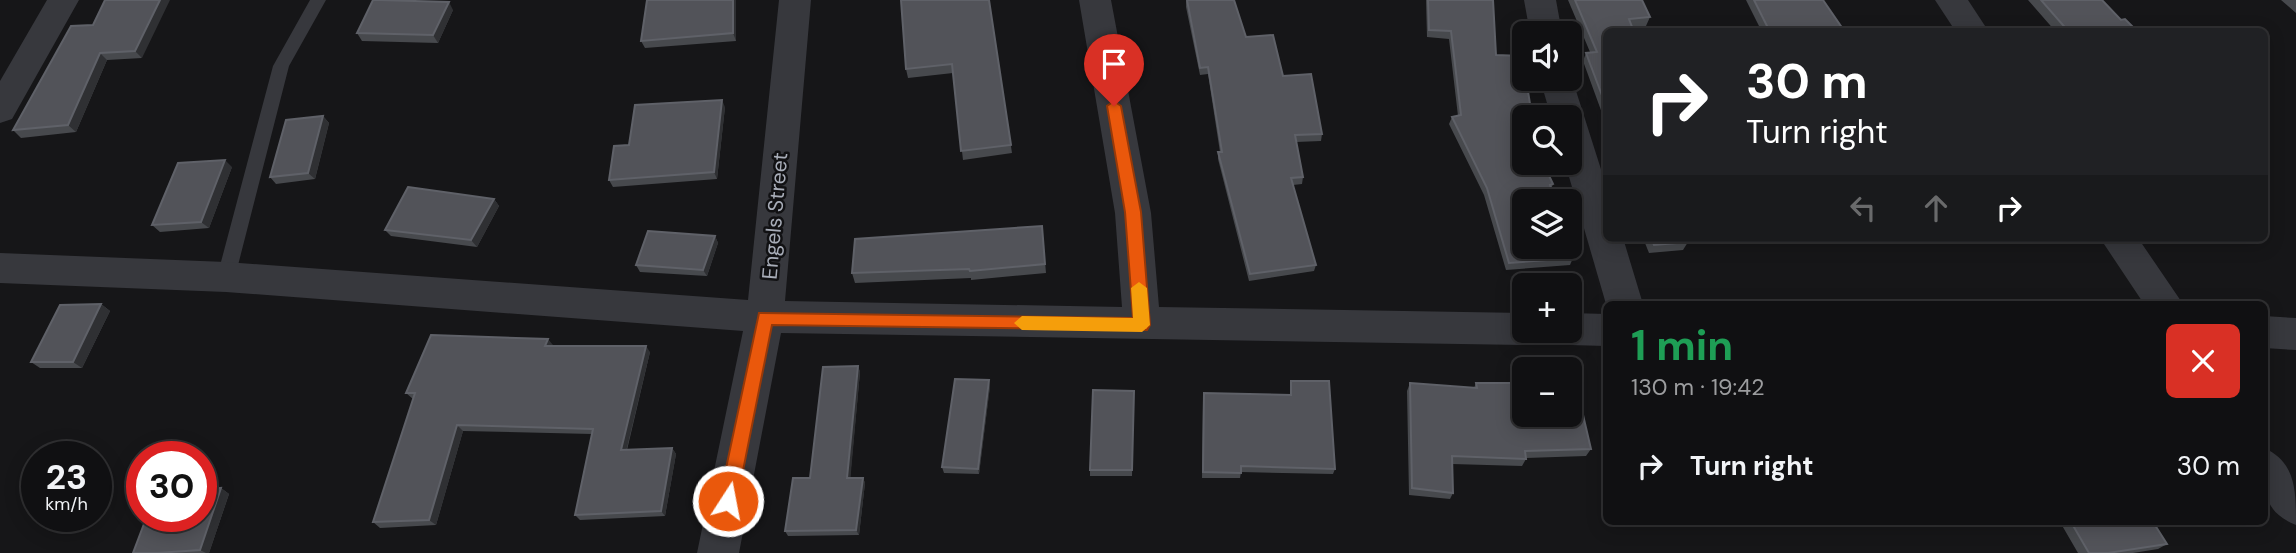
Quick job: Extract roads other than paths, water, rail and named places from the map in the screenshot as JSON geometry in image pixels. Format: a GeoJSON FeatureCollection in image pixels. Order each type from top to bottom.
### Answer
{"type":"FeatureCollection","features":[{"type":"Feature","properties":{"kind":"street"},"geometry":{"type":"LineString","coordinates":[[0,110],[63,0]]}},
{"type":"Feature","properties":{"kind":"street","name":"Engels Street"},"geometry":{"type":"LineString","coordinates":[[718,553],[765,317],[795,0]]}},
{"type":"Feature","properties":{"kind":"street"},"geometry":{"type":"LineString","coordinates":[[1096,0],[1133,212],[1142,325]]}},
{"type":"Feature","properties":{"kind":"street"},"geometry":{"type":"LineString","coordinates":[[1540,0],[1544,21]]}},
{"type":"Feature","properties":{"kind":"street"},"geometry":{"type":"LineString","coordinates":[[1951,0],[1970,28]]}},
{"type":"Feature","properties":{"kind":"street"},"geometry":{"type":"LineString","coordinates":[[1582,163],[1603,232]]}},
{"type":"Feature","properties":{"kind":"street"},"geometry":{"type":"LineString","coordinates":[[1606,242],[1624,301]]}},
{"type":"Feature","properties":{"kind":"street"},"geometry":{"type":"LineString","coordinates":[[2121,242],[2163,301]]}},
{"type":"Feature","properties":{"kind":"street"},"geometry":{"type":"LineString","coordinates":[[0,268],[226,277],[765,317],[1512,329]]}},
{"type":"Feature","properties":{"kind":"street"},"geometry":{"type":"LineString","coordinates":[[1582,329],[1603,330]]}},
{"type":"Feature","properties":{"kind":"street"},"geometry":{"type":"LineString","coordinates":[[2268,332],[2296,334]]}},
{"type":"Feature","properties":{"kind":"street"},"geometry":{"type":"LineString","coordinates":[[2268,471],[2296,506]]}},
{"type":"Feature","properties":{"kind":"lane"},"geometry":{"type":"LineString","coordinates":[[226,277],[281,66],[318,0]]}}]}
